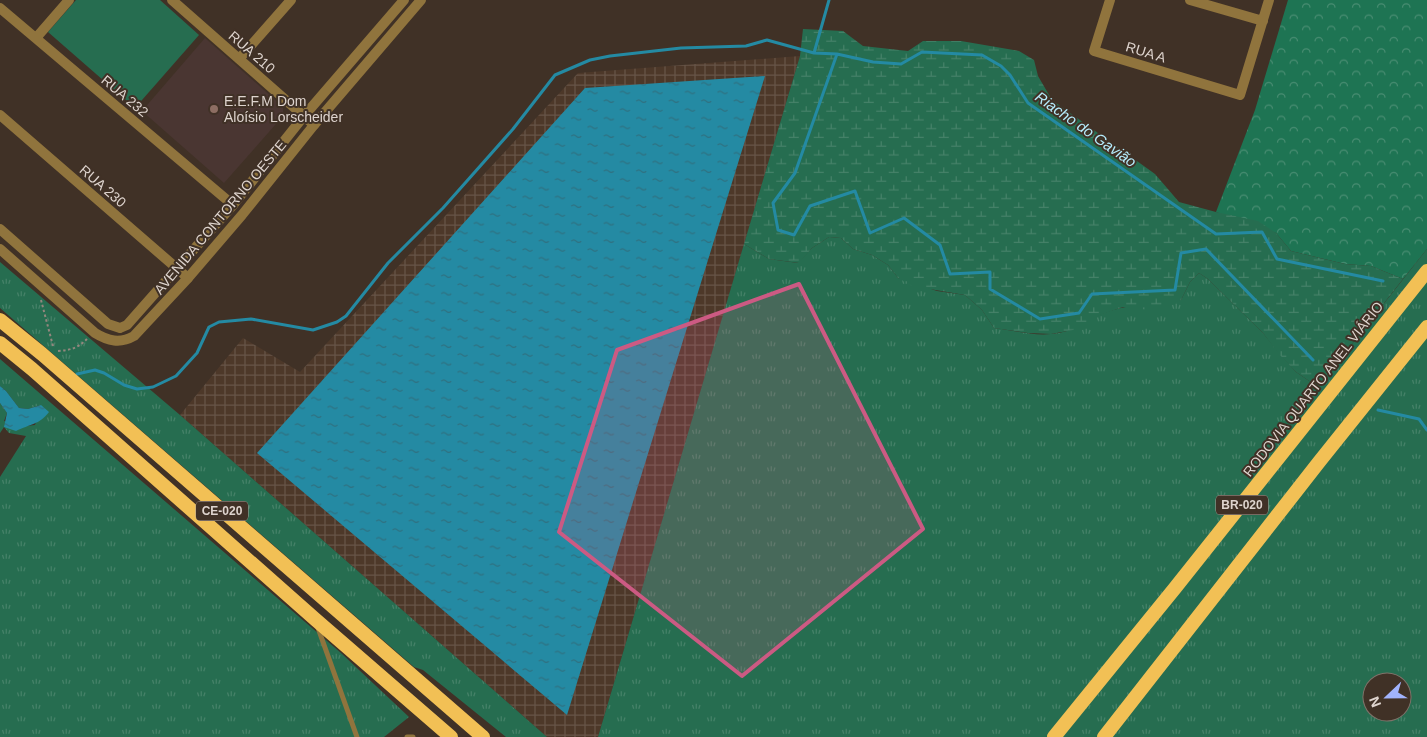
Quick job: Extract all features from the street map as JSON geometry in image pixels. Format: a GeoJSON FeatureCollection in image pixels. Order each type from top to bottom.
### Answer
{"type":"FeatureCollection","features":[{"type":"Feature","properties":{"kind":"highway","name":"RODOVIA QUARTO ANEL VIÁRIO"},"geometry":{"type":"LineString","coordinates":[[1054,737],[1176,588],[1427,271]]}},
{"type":"Feature","properties":{"kind":"highway","name":"CE-020"},"geometry":{"type":"LineString","coordinates":[[0,320],[42,354],[483,737]]}},
{"type":"Feature","properties":{"kind":"highway","name":"BR-020"},"geometry":{"type":"LineString","coordinates":[[1104,737],[1427,327]]}},
{"type":"Feature","properties":{"kind":"highway","name":"CE-020"},"geometry":{"type":"LineString","coordinates":[[0,343],[451,737]]}},
{"type":"Feature","properties":{"kind":"street"},"geometry":{"type":"LineString","coordinates":[[36,38],[69,0]]}},
{"type":"Feature","properties":{"kind":"street"},"geometry":{"type":"LineString","coordinates":[[239,59],[291,0]]}},
{"type":"Feature","properties":{"kind":"street","name":"AVENIDA CONTORNO OESTE"},"geometry":{"type":"LineString","coordinates":[[120,328],[127,325],[233,205],[304,116],[404,0]]}},
{"type":"Feature","properties":{"kind":"street","name":"AVENIDA CONTORNO OESTE"},"geometry":{"type":"LineString","coordinates":[[117,341],[126,340],[134,336],[188,278],[242,215],[314,125],[421,0]]}},
{"type":"Feature","properties":{"kind":"street","name":"RUA A"},"geometry":{"type":"LineString","coordinates":[[1110,0],[1094,51],[1240,95],[1263,21]]}},
{"type":"Feature","properties":{"kind":"street"},"geometry":{"type":"LineString","coordinates":[[1190,0],[1263,21],[1269,0]]}},
{"type":"Feature","properties":{"kind":"street","name":"RUA 210"},"geometry":{"type":"LineString","coordinates":[[174,1],[314,125]]}},
{"type":"Feature","properties":{"kind":"street","name":"RUA 232"},"geometry":{"type":"LineString","coordinates":[[0,8],[233,205]]}},
{"type":"Feature","properties":{"kind":"street","name":"RUA 230"},"geometry":{"type":"LineString","coordinates":[[0,115],[188,278]]}},
{"type":"Feature","properties":{"kind":"street"},"geometry":{"type":"LineString","coordinates":[[0,229],[108,324],[120,328],[117,341],[104,338],[95,333],[0,249]]}},
{"type":"Feature","properties":{"kind":"lane"},"geometry":{"type":"LineString","coordinates":[[316,620],[357,737]]}},
{"type":"Feature","properties":{"kind":"lane"},"geometry":{"type":"LineString","coordinates":[[407,737],[413,737]]}},
{"type":"Feature","properties":{"kind":"path"},"geometry":{"type":"LineString","coordinates":[[39,284],[42,309],[54,351],[69,351],[95,333]]}},
{"type":"Feature","properties":{"kind":"highlighted area"},"geometry":{"type":"Polygon","coordinates":[[[799,284],[923,529],[742,676],[559,532],[617,350],[799,284]]]}},
{"type":"Feature","properties":{"kind":"shaded area","name":"E.E.F.M Dom Aloísio Lorscheider"},"geometry":{"type":"Polygon","coordinates":[[[205,38],[283,107],[283,116],[224,183],[142,111],[205,38]]]}},
{"type":"Feature","properties":{"kind":"shaded area"},"geometry":{"type":"Polygon","coordinates":[[[800,56],[598,737],[547,737],[180,415],[243,338],[300,372],[578,73],[800,56]]]}},
{"type":"Feature","properties":{"kind":"green space"},"geometry":{"type":"Polygon","coordinates":[[[76,0],[160,0],[199,35],[135,108],[48,32],[76,0]]]}},
{"type":"Feature","properties":{"kind":"green space"},"geometry":{"type":"Polygon","coordinates":[[[1288,0],[1427,0],[1427,249],[1403,279],[1371,266],[1345,264],[1291,251],[1276,233],[1216,212],[1255,110],[1288,0]]]}},
{"type":"Feature","properties":{"kind":"green space"},"geometry":{"type":"Polygon","coordinates":[[[803,29],[843,31],[863,46],[908,51],[923,41],[961,41],[1019,51],[1034,60],[1038,76],[1052,100],[1155,174],[1179,202],[1258,221],[1276,233],[1291,251],[1345,264],[1371,266],[1403,279],[1318,387],[1296,372],[1263,333],[1208,279],[1199,273],[1190,282],[1181,300],[1160,311],[1123,307],[1100,315],[1073,330],[1051,334],[994,328],[982,310],[965,295],[912,286],[898,278],[888,265],[872,255],[853,249],[841,238],[829,237],[812,248],[799,263],[769,259],[744,244],[800,56],[803,29]]]}},
{"type":"Feature","properties":{"kind":"green space"},"geometry":{"type":"Polygon","coordinates":[[[829,237],[841,238],[853,249],[872,255],[888,265],[898,278],[937,291],[965,295],[982,310],[994,328],[1037,334],[1066,331],[1101,314],[1121,308],[1181,300],[1190,282],[1199,273],[1208,279],[1263,333],[1296,372],[1318,387],[1427,249],[1427,737],[598,737],[744,244],[769,259],[798,263],[812,248],[829,237]]]}},
{"type":"Feature","properties":{"kind":"green space"},"geometry":{"type":"Polygon","coordinates":[[[0,262],[180,415],[547,737],[506,737],[423,670],[414,667],[0,308],[0,262]]]}},
{"type":"Feature","properties":{"kind":"green space"},"geometry":{"type":"Polygon","coordinates":[[[0,359],[341,653],[409,717],[384,737],[0,737],[0,477],[26,436],[9,433],[4,427],[0,433],[0,403],[7,413],[4,421],[26,426],[35,425],[41,405],[28,409],[19,408],[0,386],[0,359]]]}},
{"type":"Feature","properties":{"kind":"water"},"geometry":{"type":"Polygon","coordinates":[[[765,76],[567,715],[257,453],[585,88],[765,76]]]}},
{"type":"Feature","properties":{"kind":"water"},"geometry":{"type":"Polygon","coordinates":[[[0,386],[19,408],[28,409],[41,405],[49,412],[38,422],[16,431],[4,427],[7,413],[0,403],[0,386]]]}},
{"type":"Feature","properties":{"kind":"waterway"},"geometry":{"type":"LineString","coordinates":[[814,53],[829,0]]}},
{"type":"Feature","properties":{"kind":"waterway","name":"Riacho do Gavião"},"geometry":{"type":"LineString","coordinates":[[77,374],[95,370],[124,385],[137,389],[153,387],[176,376],[197,353],[209,327],[219,322],[251,319],[313,330],[337,322],[346,316],[388,263],[443,208],[513,129],[555,75],[590,60],[610,56],[681,48],[746,46],[767,40],[814,53],[837,54],[873,62],[901,64],[922,52],[982,55],[1001,66],[1010,75],[1028,103],[1216,234],[1262,232],[1277,259],[1383,281]]}},
{"type":"Feature","properties":{"kind":"waterway"},"geometry":{"type":"LineString","coordinates":[[837,54],[795,173],[773,203],[778,230],[794,235],[810,206],[855,191],[870,233],[904,218],[940,245],[950,274],[990,272],[990,289],[1040,319],[1079,313],[1092,294],[1175,290],[1181,253],[1206,249],[1313,360]]}},
{"type":"Feature","properties":{"kind":"waterway"},"geometry":{"type":"LineString","coordinates":[[1378,410],[1419,419],[1427,430]]}},
{"type":"Feature","properties":{"kind":"place","name":"E.E.F.M Dom Aloísio Lorscheider"},"geometry":{"type":"Point","coordinates":[214,109]}}]}
